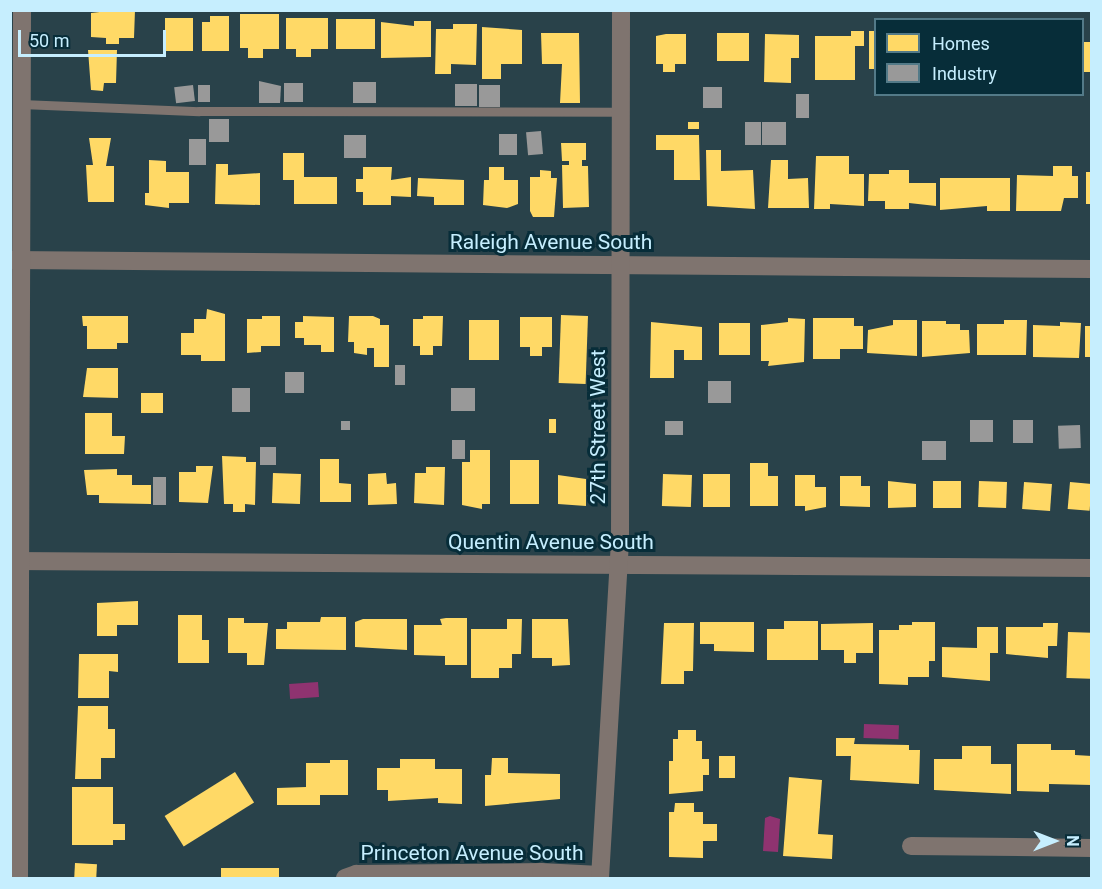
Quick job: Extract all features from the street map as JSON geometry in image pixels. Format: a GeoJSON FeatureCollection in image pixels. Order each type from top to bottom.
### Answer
{"type":"FeatureCollection","features":[{"type":"Feature","properties":{"kind":"street"},"geometry":{"type":"LineString","coordinates":[[16,867],[15,260],[22,10]]}},
{"type":"Feature","properties":{"kind":"street","name":"27th Street West"},"geometry":{"type":"LineString","coordinates":[[600,877],[617,565],[621,265],[621,10]]}},
{"type":"Feature","properties":{"kind":"street","name":"Raleigh Avenue South"},"geometry":{"type":"LineString","coordinates":[[15,260],[1092,268]]}},
{"type":"Feature","properties":{"kind":"street","name":"Quentin Avenue South"},"geometry":{"type":"LineString","coordinates":[[15,561],[1092,568]]}},
{"type":"Feature","properties":{"kind":"street"},"geometry":{"type":"LineString","coordinates":[[911,846],[1092,848]]}},
{"type":"Feature","properties":{"kind":"street","name":"Princeton Avenue South"},"geometry":{"type":"LineString","coordinates":[[345,879],[357,874],[414,873],[600,877]]}},
{"type":"Feature","properties":{"kind":"lane"},"geometry":{"type":"LineString","coordinates":[[21,104],[199,111],[621,112]]}},
{"type":"Feature","properties":{"kind":"shaded area"},"geometry":{"type":"Polygon","coordinates":[[[318,682],[319,697],[290,699],[289,684],[318,682]]]}},
{"type":"Feature","properties":{"kind":"shaded area"},"geometry":{"type":"Polygon","coordinates":[[[864,724],[899,725],[898,739],[864,738],[864,724]]]}},
{"type":"Feature","properties":{"kind":"shaded area"},"geometry":{"type":"Polygon","coordinates":[[[770,816],[780,819],[778,852],[763,851],[765,818],[770,816]]]}},
{"type":"Feature","properties":{"kind":"building: Homes"},"geometry":{"type":"Polygon","coordinates":[[[135,10],[134,38],[119,38],[119,44],[106,44],[106,38],[91,37],[91,13],[135,10]]]}},
{"type":"Feature","properties":{"kind":"building: Homes"},"geometry":{"type":"Polygon","coordinates":[[[240,14],[279,14],[279,49],[263,49],[263,58],[248,58],[248,48],[240,48],[240,14]]]}},
{"type":"Feature","properties":{"kind":"building: Homes"},"geometry":{"type":"Polygon","coordinates":[[[210,16],[229,16],[229,51],[202,51],[202,22],[210,22],[210,16]]]}},
{"type":"Feature","properties":{"kind":"building: Homes"},"geometry":{"type":"Polygon","coordinates":[[[165,18],[193,18],[193,51],[165,51],[165,18]]]}},
{"type":"Feature","properties":{"kind":"building: Homes"},"geometry":{"type":"Polygon","coordinates":[[[286,18],[328,18],[328,49],[311,49],[311,57],[296,57],[296,49],[286,49],[286,18]]]}},
{"type":"Feature","properties":{"kind":"building: Homes"},"geometry":{"type":"Polygon","coordinates":[[[336,19],[375,19],[375,49],[336,49],[336,19]]]}},
{"type":"Feature","properties":{"kind":"building: Homes"},"geometry":{"type":"Polygon","coordinates":[[[414,21],[431,21],[431,57],[381,58],[381,22],[414,26],[414,21]]]}},
{"type":"Feature","properties":{"kind":"building: Homes"},"geometry":{"type":"Polygon","coordinates":[[[453,24],[477,24],[476,65],[451,64],[451,74],[435,74],[436,29],[453,29],[453,24]]]}},
{"type":"Feature","properties":{"kind":"building: Homes"},"geometry":{"type":"Polygon","coordinates":[[[482,27],[522,30],[522,64],[501,64],[501,79],[482,79],[482,27]]]}},
{"type":"Feature","properties":{"kind":"building: Homes"},"geometry":{"type":"Polygon","coordinates":[[[851,31],[864,31],[864,46],[855,46],[855,80],[815,80],[815,36],[851,36],[851,31]]]}},
{"type":"Feature","properties":{"kind":"building: Homes"},"geometry":{"type":"Polygon","coordinates":[[[869,31],[874,31],[874,69],[869,69],[869,31]]]}},
{"type":"Feature","properties":{"kind":"building: Homes"},"geometry":{"type":"Polygon","coordinates":[[[541,33],[579,33],[580,103],[560,103],[562,64],[542,64],[541,33]]]}},
{"type":"Feature","properties":{"kind":"building: Homes"},"geometry":{"type":"Polygon","coordinates":[[[717,33],[749,33],[749,61],[717,61],[717,33]]]}},
{"type":"Feature","properties":{"kind":"building: Homes"},"geometry":{"type":"Polygon","coordinates":[[[686,34],[686,64],[675,64],[675,72],[663,72],[663,64],[656,64],[656,36],[686,34]]]}},
{"type":"Feature","properties":{"kind":"building: Homes"},"geometry":{"type":"Polygon","coordinates":[[[765,34],[799,35],[799,58],[791,58],[791,83],[764,82],[765,34]]]}},
{"type":"Feature","properties":{"kind":"building: Homes"},"geometry":{"type":"Polygon","coordinates":[[[1084,42],[1092,42],[1092,72],[1084,72],[1084,42]]]}},
{"type":"Feature","properties":{"kind":"building: Homes"},"geometry":{"type":"Polygon","coordinates":[[[88,50],[117,50],[116,83],[104,83],[103,91],[91,90],[88,50]]]}},
{"type":"Feature","properties":{"kind":"building: Homes"},"geometry":{"type":"Polygon","coordinates":[[[688,122],[699,122],[699,129],[688,129],[688,122]]]}},
{"type":"Feature","properties":{"kind":"building: Homes"},"geometry":{"type":"Polygon","coordinates":[[[656,135],[699,135],[700,180],[674,180],[674,150],[656,150],[656,135]]]}},
{"type":"Feature","properties":{"kind":"building: Homes"},"geometry":{"type":"Polygon","coordinates":[[[89,138],[111,138],[106,166],[114,166],[114,202],[88,202],[86,165],[93,165],[89,138]]]}},
{"type":"Feature","properties":{"kind":"building: Homes"},"geometry":{"type":"Polygon","coordinates":[[[561,143],[586,143],[586,160],[582,160],[582,166],[588,166],[589,207],[563,208],[562,165],[569,165],[569,161],[562,161],[561,143]]]}},
{"type":"Feature","properties":{"kind":"building: Homes"},"geometry":{"type":"Polygon","coordinates":[[[706,150],[721,150],[721,171],[753,170],[755,209],[707,206],[706,150]]]}},
{"type":"Feature","properties":{"kind":"building: Homes"},"geometry":{"type":"Polygon","coordinates":[[[283,153],[304,153],[304,177],[337,177],[337,204],[294,204],[294,180],[283,180],[283,153]]]}},
{"type":"Feature","properties":{"kind":"building: Homes"},"geometry":{"type":"Polygon","coordinates":[[[816,156],[849,156],[849,174],[864,174],[864,206],[830,204],[830,209],[814,209],[816,156]]]}},
{"type":"Feature","properties":{"kind":"building: Homes"},"geometry":{"type":"Polygon","coordinates":[[[149,160],[166,161],[166,172],[189,172],[189,203],[169,203],[169,208],[145,205],[145,193],[149,193],[149,160]]]}},
{"type":"Feature","properties":{"kind":"building: Homes"},"geometry":{"type":"Polygon","coordinates":[[[771,160],[788,160],[788,179],[808,178],[809,208],[768,208],[771,160]]]}},
{"type":"Feature","properties":{"kind":"building: Homes"},"geometry":{"type":"Polygon","coordinates":[[[216,164],[228,164],[228,175],[260,173],[260,205],[215,204],[216,164]]]}},
{"type":"Feature","properties":{"kind":"building: Homes"},"geometry":{"type":"Polygon","coordinates":[[[1053,166],[1072,166],[1072,176],[1078,176],[1078,198],[1064,198],[1061,211],[1016,211],[1017,175],[1053,176],[1053,166]]]}},
{"type":"Feature","properties":{"kind":"building: Homes"},"geometry":{"type":"Polygon","coordinates":[[[363,167],[392,167],[391,180],[411,177],[411,197],[391,196],[391,205],[363,205],[363,192],[356,192],[356,179],[363,179],[363,167]]]}},
{"type":"Feature","properties":{"kind":"building: Homes"},"geometry":{"type":"Polygon","coordinates":[[[489,167],[504,167],[504,180],[518,180],[518,204],[507,208],[483,205],[484,180],[489,180],[489,167]]]}},
{"type":"Feature","properties":{"kind":"building: Homes"},"geometry":{"type":"Polygon","coordinates":[[[540,170],[551,171],[551,178],[557,178],[554,217],[533,217],[530,211],[530,177],[540,177],[540,170]]]}},
{"type":"Feature","properties":{"kind":"building: Homes"},"geometry":{"type":"Polygon","coordinates":[[[889,170],[909,170],[909,183],[936,183],[936,206],[909,203],[909,209],[885,209],[885,201],[868,201],[869,174],[889,174],[889,170]]]}},
{"type":"Feature","properties":{"kind":"building: Homes"},"geometry":{"type":"Polygon","coordinates":[[[1086,172],[1092,172],[1092,204],[1086,204],[1086,172]]]}},
{"type":"Feature","properties":{"kind":"building: Homes"},"geometry":{"type":"Polygon","coordinates":[[[418,178],[464,180],[464,205],[434,205],[434,197],[417,196],[418,178]]]}},
{"type":"Feature","properties":{"kind":"building: Homes"},"geometry":{"type":"Polygon","coordinates":[[[940,178],[1010,178],[1010,211],[987,211],[987,206],[940,210],[940,178]]]}},
{"type":"Feature","properties":{"kind":"building: Homes"},"geometry":{"type":"Polygon","coordinates":[[[207,309],[225,314],[225,361],[201,361],[201,355],[181,355],[181,333],[194,333],[194,319],[206,319],[207,309]]]}},
{"type":"Feature","properties":{"kind":"building: Homes"},"geometry":{"type":"Polygon","coordinates":[[[561,315],[588,316],[586,384],[559,383],[561,315]]]}},
{"type":"Feature","properties":{"kind":"building: Homes"},"geometry":{"type":"Polygon","coordinates":[[[82,316],[128,316],[128,343],[117,343],[117,349],[87,349],[87,326],[83,326],[82,316]]]}},
{"type":"Feature","properties":{"kind":"building: Homes"},"geometry":{"type":"Polygon","coordinates":[[[262,316],[280,316],[280,346],[261,346],[261,352],[247,353],[247,319],[262,319],[262,316]]]}},
{"type":"Feature","properties":{"kind":"building: Homes"},"geometry":{"type":"Polygon","coordinates":[[[303,316],[334,317],[334,352],[321,352],[321,345],[304,345],[304,338],[295,338],[295,322],[303,322],[303,316]]]}},
{"type":"Feature","properties":{"kind":"building: Homes"},"geometry":{"type":"Polygon","coordinates":[[[349,316],[373,316],[380,319],[380,325],[389,325],[389,367],[374,367],[374,348],[367,348],[367,355],[354,353],[354,342],[348,342],[349,316]]]}},
{"type":"Feature","properties":{"kind":"building: Homes"},"geometry":{"type":"Polygon","coordinates":[[[423,316],[443,316],[442,346],[433,346],[433,355],[420,355],[420,346],[413,346],[413,319],[423,319],[423,316]]]}},
{"type":"Feature","properties":{"kind":"building: Homes"},"geometry":{"type":"Polygon","coordinates":[[[520,317],[552,317],[552,347],[542,347],[542,356],[530,356],[530,347],[520,347],[520,317]]]}},
{"type":"Feature","properties":{"kind":"building: Homes"},"geometry":{"type":"Polygon","coordinates":[[[788,318],[805,319],[804,362],[768,366],[769,361],[761,361],[761,325],[788,322],[788,318]]]}},
{"type":"Feature","properties":{"kind":"building: Homes"},"geometry":{"type":"Polygon","coordinates":[[[813,318],[854,318],[854,326],[863,326],[863,349],[840,349],[840,359],[813,359],[813,318]]]}},
{"type":"Feature","properties":{"kind":"building: Homes"},"geometry":{"type":"Polygon","coordinates":[[[469,320],[499,320],[499,360],[469,360],[469,320]]]}},
{"type":"Feature","properties":{"kind":"building: Homes"},"geometry":{"type":"Polygon","coordinates":[[[893,320],[917,320],[917,356],[867,353],[868,330],[893,325],[893,320]]]}},
{"type":"Feature","properties":{"kind":"building: Homes"},"geometry":{"type":"Polygon","coordinates":[[[1004,320],[1027,320],[1026,355],[977,355],[977,324],[1004,324],[1004,320]]]}},
{"type":"Feature","properties":{"kind":"building: Homes"},"geometry":{"type":"Polygon","coordinates":[[[922,321],[946,321],[946,324],[960,324],[960,330],[969,330],[970,353],[922,357],[922,321]]]}},
{"type":"Feature","properties":{"kind":"building: Homes"},"geometry":{"type":"Polygon","coordinates":[[[651,322],[702,327],[702,360],[684,360],[684,350],[674,350],[674,378],[650,378],[651,322]]]}},
{"type":"Feature","properties":{"kind":"building: Homes"},"geometry":{"type":"Polygon","coordinates":[[[1060,322],[1081,323],[1079,358],[1033,357],[1033,325],[1060,326],[1060,322]]]}},
{"type":"Feature","properties":{"kind":"building: Homes"},"geometry":{"type":"Polygon","coordinates":[[[719,323],[750,323],[750,355],[719,355],[719,323]]]}},
{"type":"Feature","properties":{"kind":"building: Homes"},"geometry":{"type":"Polygon","coordinates":[[[1085,326],[1092,326],[1092,357],[1085,357],[1085,326]]]}},
{"type":"Feature","properties":{"kind":"building: Homes"},"geometry":{"type":"Polygon","coordinates":[[[87,368],[118,368],[118,398],[83,397],[87,368]]]}},
{"type":"Feature","properties":{"kind":"building: Homes"},"geometry":{"type":"Polygon","coordinates":[[[141,393],[163,393],[163,413],[141,413],[141,393]]]}},
{"type":"Feature","properties":{"kind":"building: Homes"},"geometry":{"type":"Polygon","coordinates":[[[85,413],[112,413],[112,436],[125,436],[124,454],[85,454],[85,413]]]}},
{"type":"Feature","properties":{"kind":"building: Homes"},"geometry":{"type":"Polygon","coordinates":[[[549,419],[556,419],[556,433],[549,433],[549,419]]]}},
{"type":"Feature","properties":{"kind":"building: Homes"},"geometry":{"type":"Polygon","coordinates":[[[470,450],[490,450],[490,504],[482,504],[482,509],[462,505],[462,462],[470,462],[470,450]]]}},
{"type":"Feature","properties":{"kind":"building: Homes"},"geometry":{"type":"Polygon","coordinates":[[[222,456],[246,457],[246,462],[256,462],[255,505],[245,504],[245,512],[233,512],[233,504],[224,504],[222,456]]]}},
{"type":"Feature","properties":{"kind":"building: Homes"},"geometry":{"type":"Polygon","coordinates":[[[320,459],[339,459],[339,483],[351,484],[351,502],[320,502],[320,459]]]}},
{"type":"Feature","properties":{"kind":"building: Homes"},"geometry":{"type":"Polygon","coordinates":[[[510,460],[539,460],[539,504],[510,504],[510,460]]]}},
{"type":"Feature","properties":{"kind":"building: Homes"},"geometry":{"type":"Polygon","coordinates":[[[750,463],[768,463],[768,476],[778,476],[778,506],[750,506],[750,463]]]}},
{"type":"Feature","properties":{"kind":"building: Homes"},"geometry":{"type":"Polygon","coordinates":[[[196,466],[213,466],[208,503],[179,502],[179,472],[196,472],[196,466]]]}},
{"type":"Feature","properties":{"kind":"building: Homes"},"geometry":{"type":"Polygon","coordinates":[[[426,467],[445,467],[444,505],[414,503],[415,473],[426,473],[426,467]]]}},
{"type":"Feature","properties":{"kind":"building: Homes"},"geometry":{"type":"Polygon","coordinates":[[[117,469],[117,475],[132,475],[132,485],[151,485],[151,504],[99,503],[99,495],[87,495],[84,470],[117,469]]]}},
{"type":"Feature","properties":{"kind":"building: Homes"},"geometry":{"type":"Polygon","coordinates":[[[273,473],[301,474],[300,504],[272,503],[273,473]]]}},
{"type":"Feature","properties":{"kind":"building: Homes"},"geometry":{"type":"Polygon","coordinates":[[[386,473],[387,484],[396,483],[397,504],[368,505],[368,474],[386,473]]]}},
{"type":"Feature","properties":{"kind":"building: Homes"},"geometry":{"type":"Polygon","coordinates":[[[663,474],[692,475],[691,507],[662,506],[663,474]]]}},
{"type":"Feature","properties":{"kind":"building: Homes"},"geometry":{"type":"Polygon","coordinates":[[[703,474],[730,474],[730,507],[703,507],[703,474]]]}},
{"type":"Feature","properties":{"kind":"building: Homes"},"geometry":{"type":"Polygon","coordinates":[[[558,475],[586,479],[586,506],[558,504],[558,475]]]}},
{"type":"Feature","properties":{"kind":"building: Homes"},"geometry":{"type":"Polygon","coordinates":[[[795,475],[815,475],[815,487],[826,487],[826,507],[805,511],[805,506],[795,506],[795,475]]]}},
{"type":"Feature","properties":{"kind":"building: Homes"},"geometry":{"type":"Polygon","coordinates":[[[840,476],[861,476],[861,486],[870,486],[870,507],[840,506],[840,476]]]}},
{"type":"Feature","properties":{"kind":"building: Homes"},"geometry":{"type":"Polygon","coordinates":[[[888,481],[916,484],[916,507],[888,508],[888,481]]]}},
{"type":"Feature","properties":{"kind":"building: Homes"},"geometry":{"type":"Polygon","coordinates":[[[933,481],[961,481],[961,508],[933,508],[933,481]]]}},
{"type":"Feature","properties":{"kind":"building: Homes"},"geometry":{"type":"Polygon","coordinates":[[[979,481],[1007,482],[1006,508],[978,507],[979,481]]]}},
{"type":"Feature","properties":{"kind":"building: Homes"},"geometry":{"type":"Polygon","coordinates":[[[1024,482],[1052,484],[1050,511],[1022,509],[1024,482]]]}},
{"type":"Feature","properties":{"kind":"building: Homes"},"geometry":{"type":"Polygon","coordinates":[[[1070,482],[1092,484],[1090,511],[1068,509],[1070,482]]]}},
{"type":"Feature","properties":{"kind":"building: Homes"},"geometry":{"type":"Polygon","coordinates":[[[138,601],[138,625],[117,625],[117,636],[97,636],[97,603],[138,601]]]}},
{"type":"Feature","properties":{"kind":"building: Homes"},"geometry":{"type":"Polygon","coordinates":[[[178,615],[202,615],[202,640],[209,640],[209,663],[178,663],[178,615]]]}},
{"type":"Feature","properties":{"kind":"building: Homes"},"geometry":{"type":"Polygon","coordinates":[[[321,617],[346,617],[346,650],[276,649],[276,629],[287,629],[287,622],[320,622],[321,617]]]}},
{"type":"Feature","properties":{"kind":"building: Homes"},"geometry":{"type":"Polygon","coordinates":[[[228,618],[244,618],[244,623],[268,623],[264,665],[247,665],[247,653],[228,653],[228,618]]]}},
{"type":"Feature","properties":{"kind":"building: Homes"},"geometry":{"type":"Polygon","coordinates":[[[467,618],[467,665],[445,665],[445,656],[414,655],[414,625],[442,625],[440,619],[467,618]]]}},
{"type":"Feature","properties":{"kind":"building: Homes"},"geometry":{"type":"Polygon","coordinates":[[[363,619],[407,619],[407,650],[355,647],[355,622],[363,619]]]}},
{"type":"Feature","properties":{"kind":"building: Homes"},"geometry":{"type":"Polygon","coordinates":[[[507,619],[522,619],[521,654],[512,654],[512,668],[499,668],[499,678],[471,678],[471,629],[507,629],[507,619]]]}},
{"type":"Feature","properties":{"kind":"building: Homes"},"geometry":{"type":"Polygon","coordinates":[[[532,619],[568,619],[570,665],[552,666],[552,658],[532,658],[532,619]]]}},
{"type":"Feature","properties":{"kind":"building: Homes"},"geometry":{"type":"Polygon","coordinates":[[[784,621],[818,621],[818,660],[767,660],[767,629],[784,629],[784,621]]]}},
{"type":"Feature","properties":{"kind":"building: Homes"},"geometry":{"type":"Polygon","coordinates":[[[700,622],[754,622],[754,652],[714,651],[714,644],[700,644],[700,622]]]}},
{"type":"Feature","properties":{"kind":"building: Homes"},"geometry":{"type":"Polygon","coordinates":[[[912,622],[935,622],[935,661],[929,661],[929,677],[908,677],[908,685],[879,684],[879,630],[899,630],[899,625],[912,625],[912,622]]]}},
{"type":"Feature","properties":{"kind":"building: Homes"},"geometry":{"type":"Polygon","coordinates":[[[664,623],[694,623],[693,671],[684,671],[684,684],[661,684],[664,623]]]}},
{"type":"Feature","properties":{"kind":"building: Homes"},"geometry":{"type":"Polygon","coordinates":[[[873,623],[873,653],[856,653],[856,663],[844,663],[844,650],[821,650],[821,624],[873,623]]]}},
{"type":"Feature","properties":{"kind":"building: Homes"},"geometry":{"type":"Polygon","coordinates":[[[1043,623],[1058,623],[1057,646],[1048,646],[1048,658],[1006,654],[1006,627],[1043,627],[1043,623]]]}},
{"type":"Feature","properties":{"kind":"building: Homes"},"geometry":{"type":"Polygon","coordinates":[[[977,627],[998,627],[998,653],[990,653],[990,681],[942,677],[942,647],[977,648],[977,627]]]}},
{"type":"Feature","properties":{"kind":"building: Homes"},"geometry":{"type":"Polygon","coordinates":[[[1068,632],[1092,633],[1090,679],[1066,678],[1068,632]]]}},
{"type":"Feature","properties":{"kind":"building: Homes"},"geometry":{"type":"Polygon","coordinates":[[[79,654],[118,654],[118,672],[109,671],[109,698],[78,698],[79,654]]]}},
{"type":"Feature","properties":{"kind":"building: Homes"},"geometry":{"type":"Polygon","coordinates":[[[78,706],[108,706],[108,729],[115,729],[115,758],[101,758],[101,779],[75,779],[78,706]]]}},
{"type":"Feature","properties":{"kind":"building: Homes"},"geometry":{"type":"Polygon","coordinates":[[[678,730],[696,730],[696,741],[702,741],[702,759],[709,759],[709,775],[703,775],[703,791],[669,794],[669,761],[673,761],[673,739],[678,739],[678,730]]]}},
{"type":"Feature","properties":{"kind":"building: Homes"},"geometry":{"type":"Polygon","coordinates":[[[836,738],[855,738],[854,744],[909,745],[909,750],[920,750],[919,784],[850,780],[851,756],[836,756],[836,738]]]}},
{"type":"Feature","properties":{"kind":"building: Homes"},"geometry":{"type":"Polygon","coordinates":[[[1017,744],[1051,744],[1051,750],[1075,750],[1075,755],[1092,756],[1092,785],[1049,784],[1049,792],[1017,791],[1017,744]]]}},
{"type":"Feature","properties":{"kind":"building: Homes"},"geometry":{"type":"Polygon","coordinates":[[[962,746],[991,746],[991,764],[1011,764],[1011,794],[934,790],[934,759],[962,759],[962,746]]]}},
{"type":"Feature","properties":{"kind":"building: Homes"},"geometry":{"type":"Polygon","coordinates":[[[719,756],[735,756],[735,778],[719,778],[719,756]]]}},
{"type":"Feature","properties":{"kind":"building: Homes"},"geometry":{"type":"Polygon","coordinates":[[[492,758],[508,758],[508,773],[560,774],[560,799],[485,806],[485,775],[491,775],[492,758]]]}},
{"type":"Feature","properties":{"kind":"building: Homes"},"geometry":{"type":"Polygon","coordinates":[[[400,759],[435,759],[435,769],[462,769],[462,804],[438,803],[438,798],[388,801],[388,790],[377,790],[377,768],[400,768],[400,759]]]}},
{"type":"Feature","properties":{"kind":"building: Homes"},"geometry":{"type":"Polygon","coordinates":[[[330,760],[348,760],[348,795],[320,795],[320,805],[277,805],[277,788],[306,787],[306,763],[330,763],[330,760]]]}},
{"type":"Feature","properties":{"kind":"building: Homes"},"geometry":{"type":"Polygon","coordinates":[[[235,772],[254,803],[184,847],[165,816],[235,772]]]}},
{"type":"Feature","properties":{"kind":"building: Homes"},"geometry":{"type":"Polygon","coordinates":[[[789,777],[822,780],[818,834],[833,835],[832,859],[783,856],[789,777]]]}},
{"type":"Feature","properties":{"kind":"building: Homes"},"geometry":{"type":"Polygon","coordinates":[[[72,787],[113,787],[113,824],[125,824],[125,840],[113,840],[113,845],[72,845],[72,787]]]}},
{"type":"Feature","properties":{"kind":"building: Homes"},"geometry":{"type":"Polygon","coordinates":[[[675,803],[694,803],[694,812],[703,812],[703,824],[717,824],[717,841],[703,841],[703,858],[669,857],[669,812],[674,812],[675,803]]]}},
{"type":"Feature","properties":{"kind":"building: Homes"},"geometry":{"type":"Polygon","coordinates":[[[75,863],[97,864],[96,878],[74,878],[75,863]]]}},
{"type":"Feature","properties":{"kind":"building: Homes"},"geometry":{"type":"Polygon","coordinates":[[[221,868],[279,868],[279,878],[221,878],[221,868]]]}},
{"type":"Feature","properties":{"kind":"building: Industry"},"geometry":{"type":"Polygon","coordinates":[[[259,81],[281,86],[280,103],[259,103],[259,81]]]}},
{"type":"Feature","properties":{"kind":"building: Industry"},"geometry":{"type":"Polygon","coordinates":[[[353,82],[376,82],[376,103],[353,103],[353,82]]]}},
{"type":"Feature","properties":{"kind":"building: Industry"},"geometry":{"type":"Polygon","coordinates":[[[284,83],[303,83],[303,102],[284,102],[284,83]]]}},
{"type":"Feature","properties":{"kind":"building: Industry"},"geometry":{"type":"Polygon","coordinates":[[[455,84],[477,84],[477,106],[455,106],[455,84]]]}},
{"type":"Feature","properties":{"kind":"building: Industry"},"geometry":{"type":"Polygon","coordinates":[[[193,85],[195,101],[176,103],[174,87],[193,85]]]}},
{"type":"Feature","properties":{"kind":"building: Industry"},"geometry":{"type":"Polygon","coordinates":[[[198,85],[210,85],[210,102],[198,102],[198,85]]]}},
{"type":"Feature","properties":{"kind":"building: Industry"},"geometry":{"type":"Polygon","coordinates":[[[479,85],[500,85],[500,107],[479,107],[479,85]]]}},
{"type":"Feature","properties":{"kind":"building: Industry"},"geometry":{"type":"Polygon","coordinates":[[[703,87],[722,87],[722,108],[703,108],[703,87]]]}},
{"type":"Feature","properties":{"kind":"building: Industry"},"geometry":{"type":"Polygon","coordinates":[[[796,94],[809,94],[809,118],[796,118],[796,94]]]}},
{"type":"Feature","properties":{"kind":"building: Industry"},"geometry":{"type":"Polygon","coordinates":[[[209,119],[229,119],[229,142],[209,142],[209,119]]]}},
{"type":"Feature","properties":{"kind":"building: Industry"},"geometry":{"type":"Polygon","coordinates":[[[745,122],[761,122],[761,145],[745,145],[745,122]]]}},
{"type":"Feature","properties":{"kind":"building: Industry"},"geometry":{"type":"Polygon","coordinates":[[[762,122],[786,122],[786,145],[762,145],[762,122]]]}},
{"type":"Feature","properties":{"kind":"building: Industry"},"geometry":{"type":"Polygon","coordinates":[[[541,131],[543,154],[528,155],[526,132],[541,131]]]}},
{"type":"Feature","properties":{"kind":"building: Industry"},"geometry":{"type":"Polygon","coordinates":[[[499,134],[517,134],[517,155],[499,155],[499,134]]]}},
{"type":"Feature","properties":{"kind":"building: Industry"},"geometry":{"type":"Polygon","coordinates":[[[344,135],[366,135],[366,158],[344,158],[344,135]]]}},
{"type":"Feature","properties":{"kind":"building: Industry"},"geometry":{"type":"Polygon","coordinates":[[[189,139],[206,139],[206,165],[189,165],[189,139]]]}},
{"type":"Feature","properties":{"kind":"building: Industry"},"geometry":{"type":"Polygon","coordinates":[[[395,365],[405,365],[405,385],[395,385],[395,365]]]}},
{"type":"Feature","properties":{"kind":"building: Industry"},"geometry":{"type":"Polygon","coordinates":[[[285,372],[304,372],[304,393],[285,393],[285,372]]]}},
{"type":"Feature","properties":{"kind":"building: Industry"},"geometry":{"type":"Polygon","coordinates":[[[708,381],[731,381],[731,403],[708,403],[708,381]]]}},
{"type":"Feature","properties":{"kind":"building: Industry"},"geometry":{"type":"Polygon","coordinates":[[[232,388],[250,388],[250,412],[232,412],[232,388]]]}},
{"type":"Feature","properties":{"kind":"building: Industry"},"geometry":{"type":"Polygon","coordinates":[[[451,388],[475,388],[475,411],[451,411],[451,388]]]}},
{"type":"Feature","properties":{"kind":"building: Industry"},"geometry":{"type":"Polygon","coordinates":[[[970,420],[993,420],[993,442],[970,442],[970,420]]]}},
{"type":"Feature","properties":{"kind":"building: Industry"},"geometry":{"type":"Polygon","coordinates":[[[1013,420],[1033,420],[1033,443],[1013,443],[1013,420]]]}},
{"type":"Feature","properties":{"kind":"building: Industry"},"geometry":{"type":"Polygon","coordinates":[[[341,421],[350,421],[350,430],[341,430],[341,421]]]}},
{"type":"Feature","properties":{"kind":"building: Industry"},"geometry":{"type":"Polygon","coordinates":[[[665,421],[683,421],[683,435],[665,435],[665,421]]]}},
{"type":"Feature","properties":{"kind":"building: Industry"},"geometry":{"type":"Polygon","coordinates":[[[1080,425],[1081,448],[1059,449],[1058,426],[1080,425]]]}},
{"type":"Feature","properties":{"kind":"building: Industry"},"geometry":{"type":"Polygon","coordinates":[[[452,440],[465,440],[465,459],[452,459],[452,440]]]}},
{"type":"Feature","properties":{"kind":"building: Industry"},"geometry":{"type":"Polygon","coordinates":[[[922,441],[946,441],[946,460],[922,460],[922,441]]]}},
{"type":"Feature","properties":{"kind":"building: Industry"},"geometry":{"type":"Polygon","coordinates":[[[260,447],[276,447],[276,465],[260,465],[260,447]]]}},
{"type":"Feature","properties":{"kind":"building: Industry"},"geometry":{"type":"Polygon","coordinates":[[[153,477],[166,477],[166,505],[153,505],[153,477]]]}}]}
